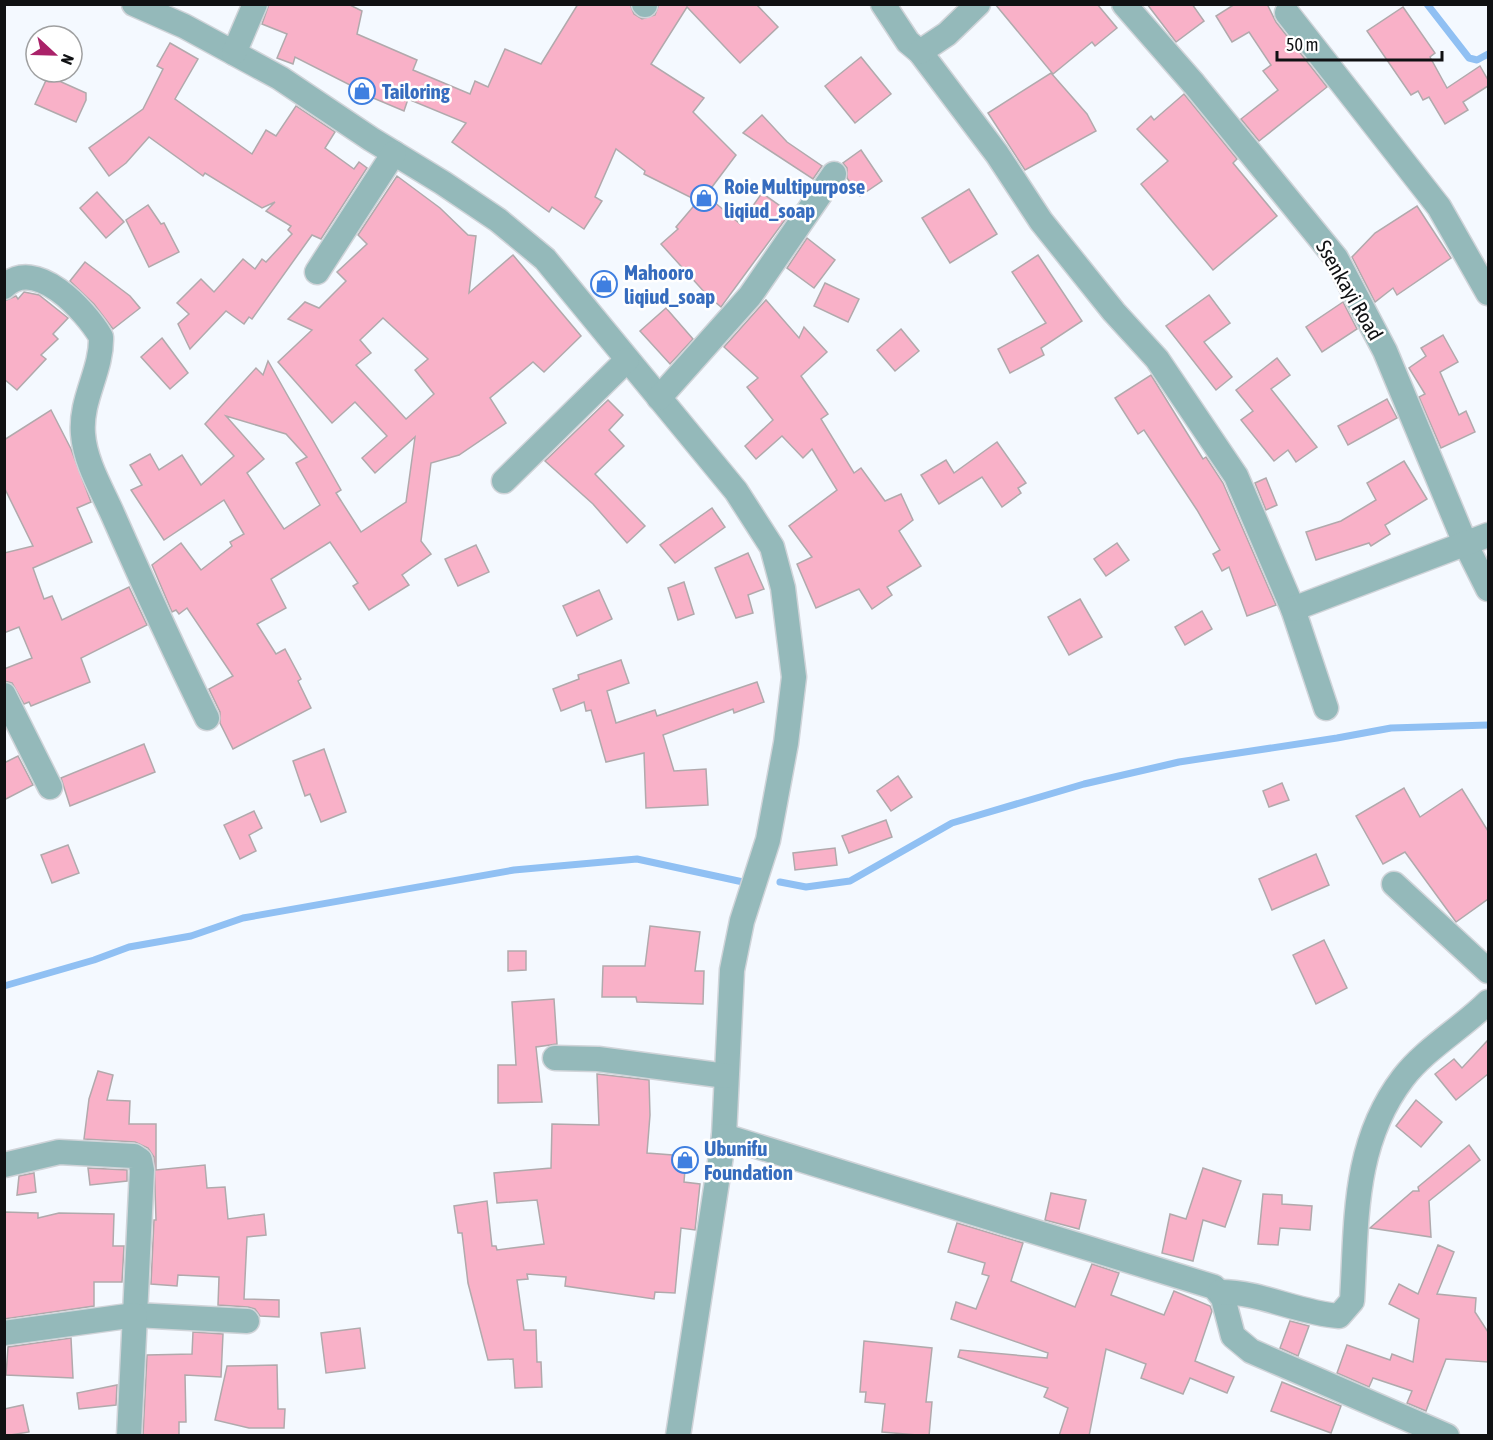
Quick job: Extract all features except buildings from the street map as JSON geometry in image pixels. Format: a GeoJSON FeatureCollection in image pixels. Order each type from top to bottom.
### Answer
{"type":"FeatureCollection","features":[{"type":"Feature","properties":{"kind":"street"},"geometry":{"type":"LineString","coordinates":[[134,4],[184,26],[280,78],[498,220],[545,258],[736,491],[772,547],[783,588],[794,677],[768,840],[742,921],[732,970],[724,1136],[678,1436]]}},
{"type":"Feature","properties":{"kind":"street"},"geometry":{"type":"LineString","coordinates":[[234,53],[255,4]]}},
{"type":"Feature","properties":{"kind":"street"},"geometry":{"type":"LineString","coordinates":[[883,4],[908,42],[920,52],[997,154],[1041,221],[1114,312],[1157,359],[1236,476],[1293,609],[1326,708]]}},
{"type":"Feature","properties":{"kind":"street"},"geometry":{"type":"LineString","coordinates":[[920,52],[947,34],[978,4]]}},
{"type":"Feature","properties":{"kind":"street","name":"Ssenkayi Road"},"geometry":{"type":"LineString","coordinates":[[1125,4],[1209,102],[1336,258],[1385,351],[1465,543],[1488,589]]}},
{"type":"Feature","properties":{"kind":"street"},"geometry":{"type":"LineString","coordinates":[[1287,13],[1439,207],[1488,293]]}},
{"type":"Feature","properties":{"kind":"street"},"geometry":{"type":"LineString","coordinates":[[317,272],[394,153]]}},
{"type":"Feature","properties":{"kind":"street"},"geometry":{"type":"LineString","coordinates":[[659,398],[750,296],[834,174]]}},
{"type":"Feature","properties":{"kind":"street"},"geometry":{"type":"LineString","coordinates":[[4,287],[15,278],[37,278],[63,294],[101,336],[97,367],[84,400],[82,422],[85,451],[153,606],[207,718]]}},
{"type":"Feature","properties":{"kind":"street"},"geometry":{"type":"LineString","coordinates":[[504,481],[627,360]]}},
{"type":"Feature","properties":{"kind":"street"},"geometry":{"type":"LineString","coordinates":[[1293,609],[1488,534]]}},
{"type":"Feature","properties":{"kind":"street"},"geometry":{"type":"LineString","coordinates":[[4,695],[51,787]]}},
{"type":"Feature","properties":{"kind":"street"},"geometry":{"type":"LineString","coordinates":[[1394,884],[1488,971]]}},
{"type":"Feature","properties":{"kind":"street"},"geometry":{"type":"LineString","coordinates":[[1220,1292],[1238,1292],[1319,1314],[1339,1316],[1352,1301],[1356,1200],[1366,1153],[1381,1114],[1404,1077],[1488,1002]]}},
{"type":"Feature","properties":{"kind":"street"},"geometry":{"type":"LineString","coordinates":[[555,1058],[598,1059],[726,1076]]}},
{"type":"Feature","properties":{"kind":"street"},"geometry":{"type":"LineString","coordinates":[[724,1136],[1214,1287],[1220,1292],[1233,1336],[1251,1351],[1447,1436]]}},
{"type":"Feature","properties":{"kind":"street"},"geometry":{"type":"LineString","coordinates":[[4,1165],[59,1152],[134,1156],[140,1160],[142,1170],[129,1436]]}},
{"type":"Feature","properties":{"kind":"street"},"geometry":{"type":"LineString","coordinates":[[4,1334],[135,1315],[246,1321]]}},
{"type":"Feature","properties":{"kind":"waterway"},"geometry":{"type":"LineString","coordinates":[[1427,4],[1469,58],[1477,60],[1488,54]]}},
{"type":"Feature","properties":{"kind":"waterway"},"geometry":{"type":"LineString","coordinates":[[780,882],[806,887],[850,881],[952,823],[1084,784],[1179,762],[1391,728],[1488,725]]}},
{"type":"Feature","properties":{"kind":"waterway"},"geometry":{"type":"LineString","coordinates":[[4,986],[94,960],[129,947],[191,936],[243,918],[514,870],[637,859],[743,882]]}},
{"type":"Feature","properties":{"kind":"place","name":"Tailoring"},"geometry":{"type":"Point","coordinates":[362,91]}},
{"type":"Feature","properties":{"kind":"place","name":"Roie Multipurpose liqiud_soap"},"geometry":{"type":"Point","coordinates":[704,198]}},
{"type":"Feature","properties":{"kind":"place","name":"Mahooro liqiud_soap"},"geometry":{"type":"Point","coordinates":[604,284]}},
{"type":"Feature","properties":{"kind":"place","name":"Ubunifu Foundation"},"geometry":{"type":"Point","coordinates":[685,1160]}}]}
